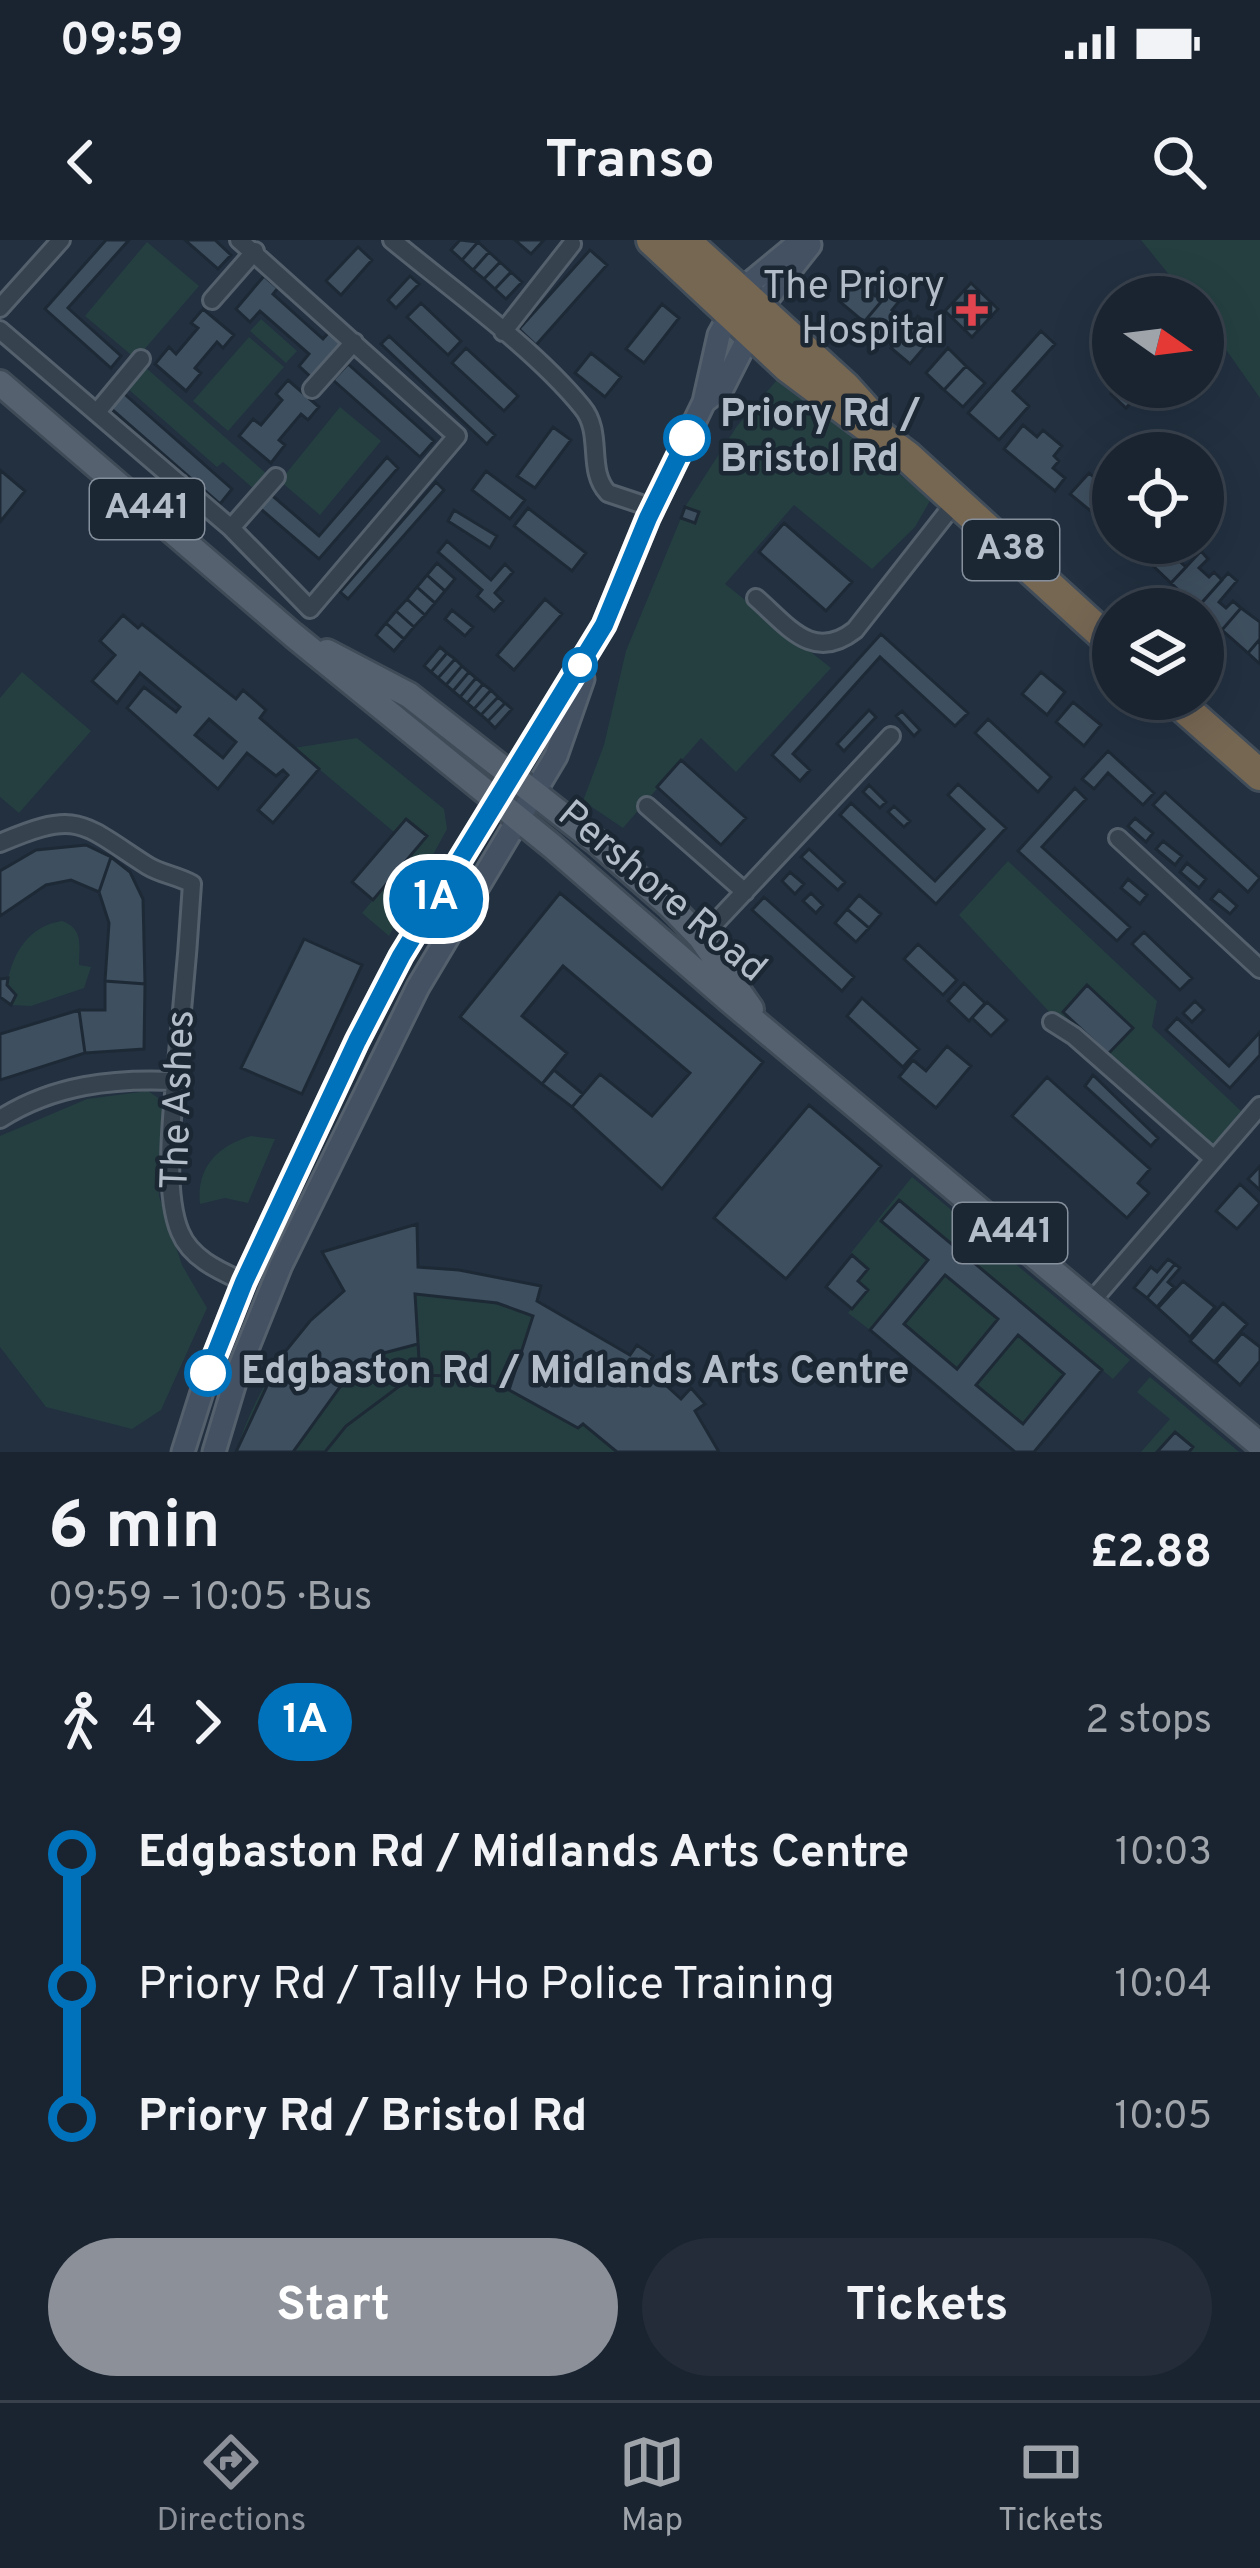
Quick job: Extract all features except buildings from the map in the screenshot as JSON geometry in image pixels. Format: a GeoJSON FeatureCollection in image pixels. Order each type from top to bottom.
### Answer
{"type":"FeatureCollection","features":[{"type":"Feature","properties":{"kind":"highway","name":"A38"},"geometry":{"type":"LineString","coordinates":[[652,240],[747,312]]}},
{"type":"Feature","properties":{"kind":"highway","name":"A38"},"geometry":{"type":"LineString","coordinates":[[684,240],[831,403],[908,457],[1092,625]]}},
{"type":"Feature","properties":{"kind":"highway"},"geometry":{"type":"LineString","coordinates":[[1198,720],[1260,775]]}},
{"type":"Feature","properties":{"kind":"main road"},"geometry":{"type":"LineString","coordinates":[[747,312],[750,283],[802,240]]}},
{"type":"Feature","properties":{"kind":"main road"},"geometry":{"type":"LineString","coordinates":[[596,639],[401,956],[244,1282],[183,1450],[214,1452],[269,1292],[344,1137],[418,987],[556,756],[596,639],[704,402],[719,335],[814,240]]}},
{"type":"Feature","properties":{"kind":"main road","name":"Pershore Road"},"geometry":{"type":"LineString","coordinates":[[0,383],[293,635],[1260,1445]]}},
{"type":"Feature","properties":{"kind":"main road","name":"Pershore Road"},"geometry":{"type":"LineString","coordinates":[[293,635],[409,695],[652,890],[701,938],[759,1023]]}},
{"type":"Feature","properties":{"kind":"main road"},"geometry":{"type":"LineString","coordinates":[[317,1126],[344,1137]]}},
{"type":"Feature","properties":{"kind":"main road"},"geometry":{"type":"LineString","coordinates":[[244,1282],[269,1292]]}},
{"type":"Feature","properties":{"kind":"street"},"geometry":{"type":"LineString","coordinates":[[0,308],[61,240]]}},
{"type":"Feature","properties":{"kind":"street"},"geometry":{"type":"LineString","coordinates":[[392,240],[503,332],[585,410],[596,433],[600,485],[618,498],[653,508]]}},
{"type":"Feature","properties":{"kind":"street"},"geometry":{"type":"LineString","coordinates":[[503,332],[572,244]]}},
{"type":"Feature","properties":{"kind":"street"},"geometry":{"type":"LineString","coordinates":[[0,330],[231,528],[310,608],[457,436],[247,245],[212,300]]}},
{"type":"Feature","properties":{"kind":"street"},"geometry":{"type":"LineString","coordinates":[[312,389],[354,342]]}},
{"type":"Feature","properties":{"kind":"street"},"geometry":{"type":"LineString","coordinates":[[97,412],[142,359]]}},
{"type":"Feature","properties":{"kind":"street"},"geometry":{"type":"LineString","coordinates":[[231,528],[276,477]]}},
{"type":"Feature","properties":{"kind":"street"},"geometry":{"type":"LineString","coordinates":[[153,514],[179,483]]}},
{"type":"Feature","properties":{"kind":"street"},"geometry":{"type":"LineString","coordinates":[[756,598],[803,639],[830,645],[843,639],[957,500]]}},
{"type":"Feature","properties":{"kind":"street"},"geometry":{"type":"LineString","coordinates":[[701,938],[891,736]]}},
{"type":"Feature","properties":{"kind":"street"},"geometry":{"type":"LineString","coordinates":[[647,806],[745,892]]}},
{"type":"Feature","properties":{"kind":"street","name":"The Ashes"},"geometry":{"type":"LineString","coordinates":[[0,843],[33,829],[73,822],[107,836],[153,869],[192,884],[171,1172],[181,1235],[210,1267],[244,1282]]}},
{"type":"Feature","properties":{"kind":"street"},"geometry":{"type":"LineString","coordinates":[[1118,838],[1260,969]]}},
{"type":"Feature","properties":{"kind":"street"},"geometry":{"type":"LineString","coordinates":[[1052,1022],[1214,1159]]}},
{"type":"Feature","properties":{"kind":"street"},"geometry":{"type":"LineString","coordinates":[[0,1119],[75,1087],[127,1079],[175,1081]]}},
{"type":"Feature","properties":{"kind":"street"},"geometry":{"type":"LineString","coordinates":[[1090,1303],[1260,1106]]}},
{"type":"Feature","properties":{"kind":"green space"},"geometry":{"type":"Polygon","coordinates":[[[1141,240],[1260,240],[1260,398],[1224,347],[1224,276],[1170,276],[1141,240]]]}},
{"type":"Feature","properties":{"kind":"green space"},"geometry":{"type":"Polygon","coordinates":[[[147,242],[199,286],[136,359],[85,316],[147,242]]]}},
{"type":"Feature","properties":{"kind":"green space"},"geometry":{"type":"Polygon","coordinates":[[[261,319],[297,351],[286,363],[250,331],[261,319]]]}},
{"type":"Feature","properties":{"kind":"green space"},"geometry":{"type":"Polygon","coordinates":[[[249,337],[284,367],[228,431],[193,401],[249,337]]]}},
{"type":"Feature","properties":{"kind":"green space"},"geometry":{"type":"Polygon","coordinates":[[[145,367],[268,475],[255,490],[223,462],[217,467],[127,388],[145,367]]]}},
{"type":"Feature","properties":{"kind":"green space"},"geometry":{"type":"Polygon","coordinates":[[[778,379],[931,499],[915,527],[872,569],[794,505],[725,584],[831,668],[736,772],[701,738],[623,828],[583,801],[604,745],[626,651],[681,518],[698,512],[685,507],[737,426],[778,379]]]}},
{"type":"Feature","properties":{"kind":"green space"},"geometry":{"type":"Polygon","coordinates":[[[340,407],[381,441],[320,515],[280,481],[340,407]]]}},
{"type":"Feature","properties":{"kind":"green space"},"geometry":{"type":"Polygon","coordinates":[[[22,672],[91,731],[19,813],[0,797],[0,698],[22,672]]]}},
{"type":"Feature","properties":{"kind":"green space"},"geometry":{"type":"Polygon","coordinates":[[[357,738],[444,809],[447,829],[389,936],[362,913],[426,836],[406,819],[394,832],[294,748],[357,738]]]}},
{"type":"Feature","properties":{"kind":"green space"},"geometry":{"type":"Polygon","coordinates":[[[1008,861],[1157,1001],[1152,1027],[1241,1111],[1207,1152],[1055,1018],[959,915],[1008,861]]]}},
{"type":"Feature","properties":{"kind":"green space"},"geometry":{"type":"Polygon","coordinates":[[[62,921],[77,933],[79,965],[91,967],[84,988],[31,1006],[11,1005],[16,995],[7,985],[18,952],[31,935],[62,921]]]}},
{"type":"Feature","properties":{"kind":"green space"},"geometry":{"type":"Polygon","coordinates":[[[148,1091],[161,1100],[165,1110],[159,1196],[182,1265],[207,1308],[161,1410],[132,1429],[46,1407],[0,1347],[0,1136],[87,1099],[148,1091]]]}},
{"type":"Feature","properties":{"kind":"green space"},"geometry":{"type":"Polygon","coordinates":[[[251,1136],[275,1139],[248,1203],[225,1198],[200,1204],[202,1180],[211,1160],[251,1136]]]}},
{"type":"Feature","properties":{"kind":"green space"},"geometry":{"type":"Polygon","coordinates":[[[912,1177],[1130,1360],[1113,1379],[899,1200],[882,1221],[928,1260],[870,1330],[848,1313],[867,1290],[858,1281],[868,1269],[850,1254],[912,1177]]]}},
{"type":"Feature","properties":{"kind":"green space"},"geometry":{"type":"Polygon","coordinates":[[[417,1224],[419,1267],[541,1286],[538,1301],[629,1355],[637,1345],[653,1356],[647,1368],[680,1399],[691,1388],[705,1404],[695,1412],[719,1452],[236,1452],[278,1364],[343,1291],[322,1252],[417,1224]]]}},
{"type":"Feature","properties":{"kind":"green space"},"geometry":{"type":"Polygon","coordinates":[[[945,1275],[998,1319],[957,1369],[904,1324],[945,1275]]]}},
{"type":"Feature","properties":{"kind":"green space"},"geometry":{"type":"Polygon","coordinates":[[[1018,1335],[1064,1374],[1023,1424],[976,1385],[1018,1335]]]}},
{"type":"Feature","properties":{"kind":"green space"},"geometry":{"type":"Polygon","coordinates":[[[1150,1377],[1239,1452],[1141,1452],[1170,1419],[1137,1392],[1150,1377]]]}},
{"type":"Feature","properties":{"kind":"bus line","name":"1A"},"geometry":{"type":"LineString","coordinates":[[208,1373],[244,1282],[357,1041],[401,956],[604,625],[687,438]]}},
{"type":"Feature","properties":{"kind":"place","name":"The Priory Hospital"},"geometry":{"type":"Point","coordinates":[972,310]}},
{"type":"Feature","properties":{"kind":"place","name":"Priory Rd / Bristol Rd"},"geometry":{"type":"Point","coordinates":[687,438]}},
{"type":"Feature","properties":{"kind":"place","name":"Edgbaston Rd / Midlands Arts Centre"},"geometry":{"type":"Point","coordinates":[208,1373]}}]}
